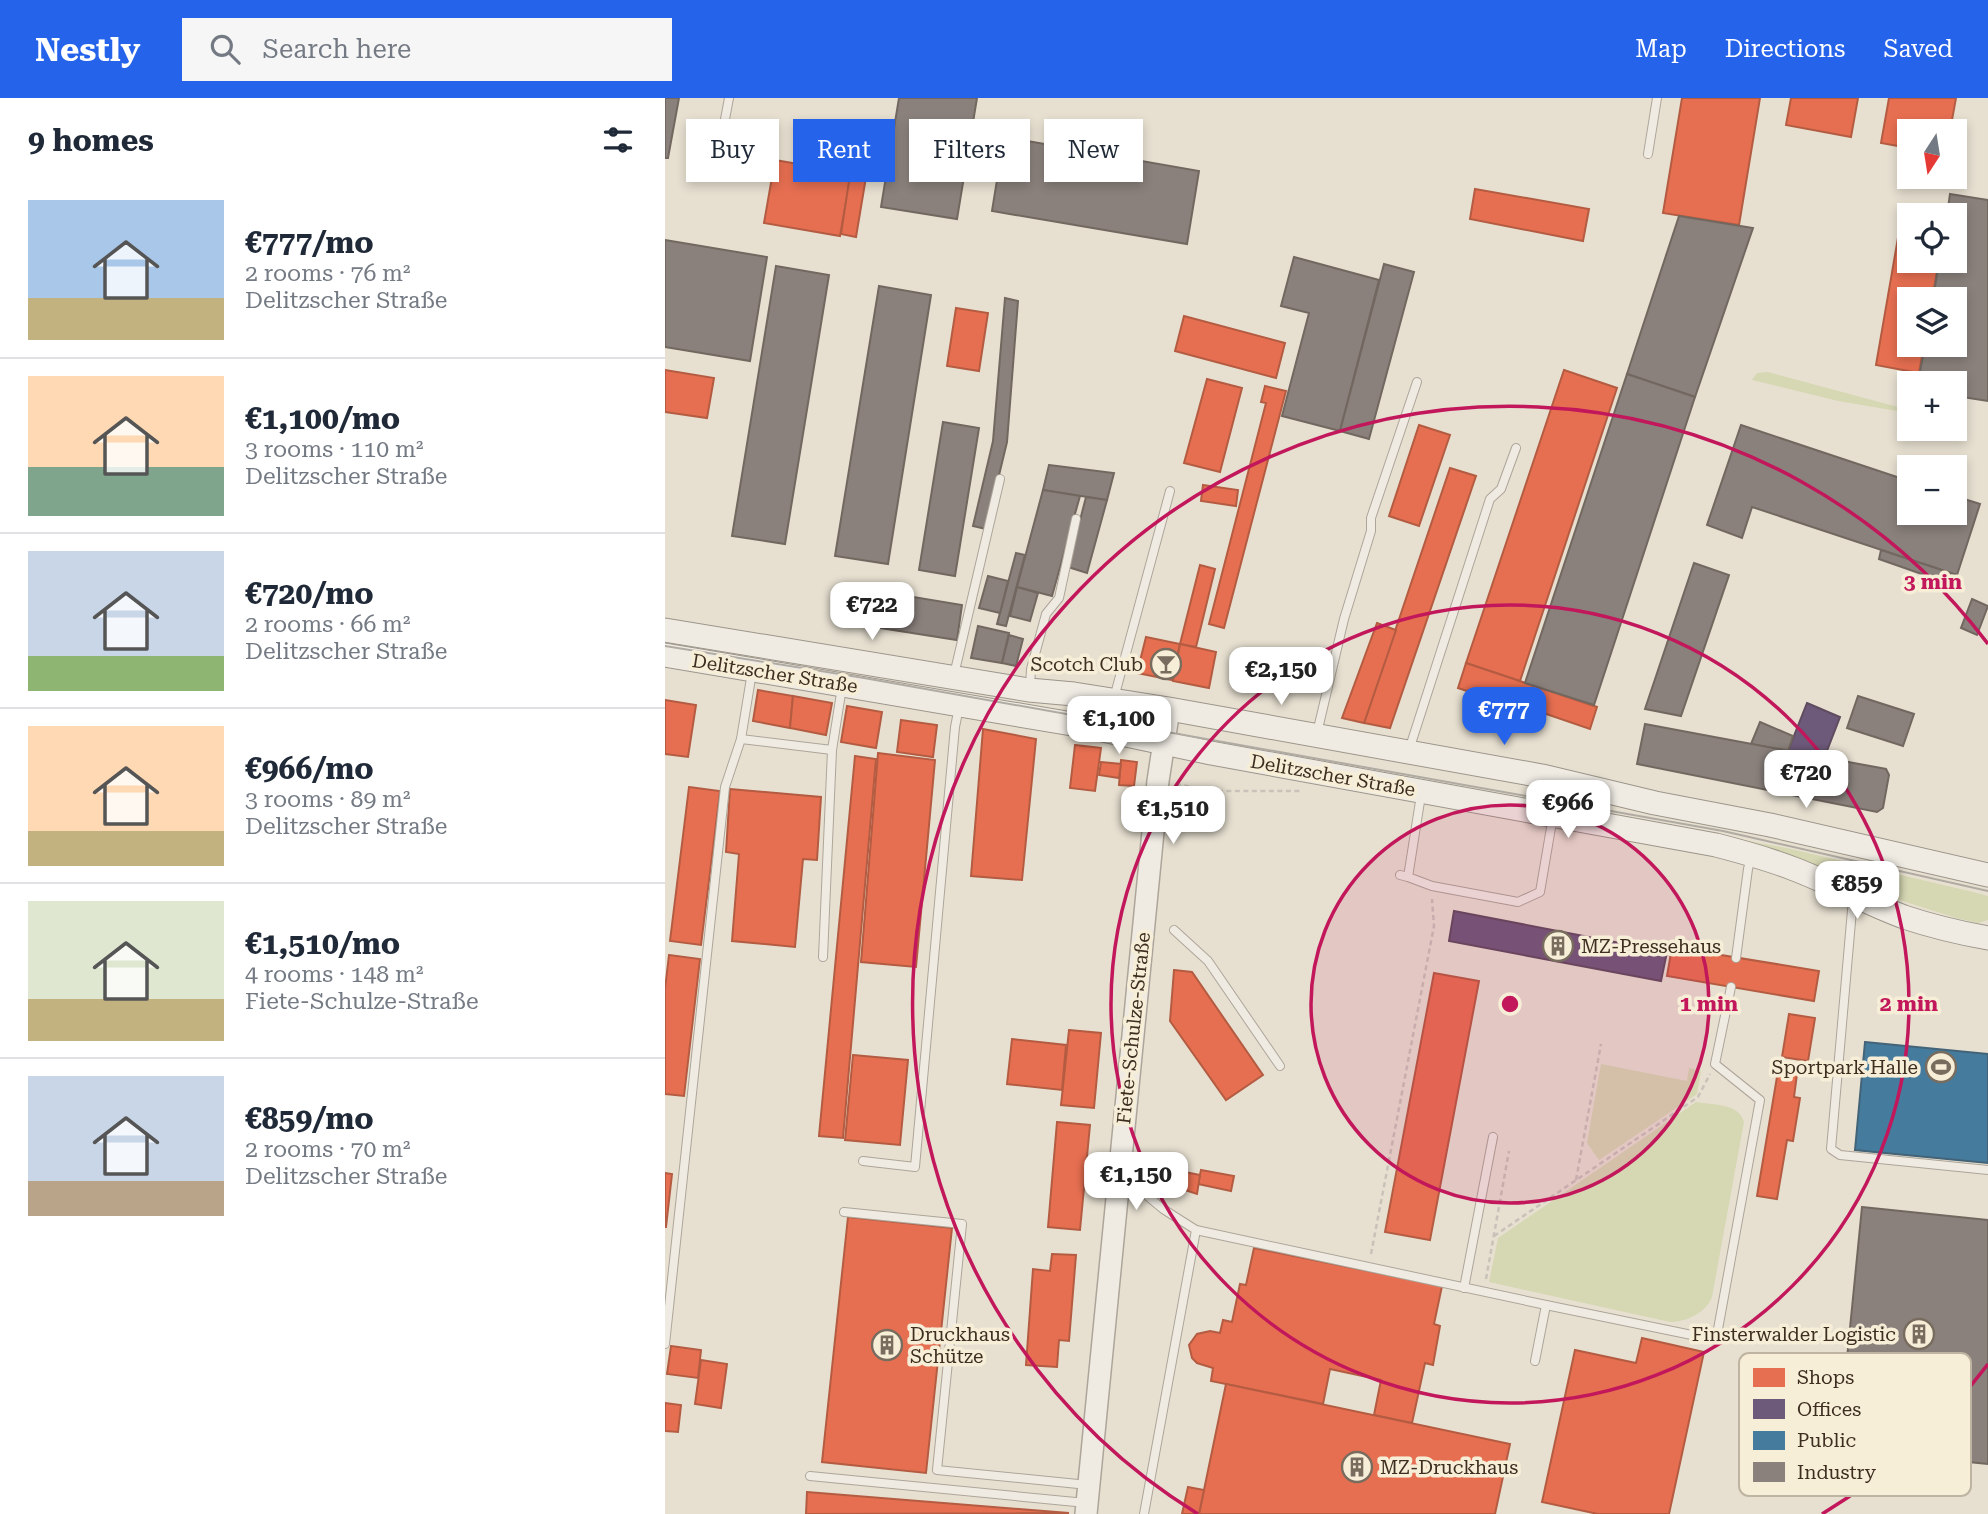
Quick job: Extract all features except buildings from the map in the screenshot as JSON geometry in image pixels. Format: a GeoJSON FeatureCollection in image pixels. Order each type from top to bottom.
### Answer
{"type":"FeatureCollection","features":[{"type":"Feature","properties":{"kind":"main road","name":"Delitzscher Straße"},"geometry":{"type":"LineString","coordinates":[[665,630],[1029,690],[1168,709],[1542,776],[1655,803],[1795,830],[1988,875]]}},
{"type":"Feature","properties":{"kind":"main road","name":"Delitzscher Straße"},"geometry":{"type":"LineString","coordinates":[[665,655],[960,704],[1716,845],[1795,869],[1904,917],[1984,935]]}},
{"type":"Feature","properties":{"kind":"street","name":"Fiete-Schulze-Straße"},"geometry":{"type":"LineString","coordinates":[[1086,1501],[1158,780],[1168,709]]}},
{"type":"Feature","properties":{"kind":"lane"},"geometry":{"type":"LineString","coordinates":[[725,119],[729,98]]}},
{"type":"Feature","properties":{"kind":"lane"},"geometry":{"type":"LineString","coordinates":[[1648,154],[1657,98]]}},
{"type":"Feature","properties":{"kind":"lane"},"geometry":{"type":"LineString","coordinates":[[1316,736],[1344,619],[1371,531],[1371,518],[1417,382]]}},
{"type":"Feature","properties":{"kind":"lane"},"geometry":{"type":"LineString","coordinates":[[1408,753],[1490,499],[1501,489],[1516,448]]}},
{"type":"Feature","properties":{"kind":"lane"},"geometry":{"type":"LineString","coordinates":[[953,678],[1000,479]]}},
{"type":"Feature","properties":{"kind":"lane"},"geometry":{"type":"LineString","coordinates":[[1114,701],[1170,491]]}},
{"type":"Feature","properties":{"kind":"lane"},"geometry":{"type":"LineString","coordinates":[[1029,690],[1031,668],[1046,614],[1059,598],[1076,519]]}},
{"type":"Feature","properties":{"kind":"lane"},"geometry":{"type":"LineString","coordinates":[[665,1344],[725,787],[741,738],[753,669]]}},
{"type":"Feature","properties":{"kind":"lane"},"geometry":{"type":"LineString","coordinates":[[823,957],[832,750],[842,684]]}},
{"type":"Feature","properties":{"kind":"lane"},"geometry":{"type":"LineString","coordinates":[[863,1161],[915,1167],[955,727],[960,704]]}},
{"type":"Feature","properties":{"kind":"lane"},"geometry":{"type":"LineString","coordinates":[[741,738],[832,750]]}},
{"type":"Feature","properties":{"kind":"lane"},"geometry":{"type":"LineString","coordinates":[[1421,792],[1404,876],[1431,886],[1518,902],[1540,892],[1554,816]]}},
{"type":"Feature","properties":{"kind":"lane"},"geometry":{"type":"LineString","coordinates":[[1737,957],[1752,854]]}},
{"type":"Feature","properties":{"kind":"lane"},"geometry":{"type":"LineString","coordinates":[[1853,896],[1831,1149],[1840,1155],[1988,1170]]}},
{"type":"Feature","properties":{"kind":"lane"},"geometry":{"type":"LineString","coordinates":[[1174,930],[1208,961],[1280,1066]]}},
{"type":"Feature","properties":{"kind":"lane"},"geometry":{"type":"LineString","coordinates":[[1119,1172],[1163,1209],[1196,1230],[1716,1340],[1759,1100],[1715,1064],[1731,987]]}},
{"type":"Feature","properties":{"kind":"lane"},"geometry":{"type":"LineString","coordinates":[[1464,1288],[1493,1137]]}},
{"type":"Feature","properties":{"kind":"lane"},"geometry":{"type":"LineString","coordinates":[[844,1212],[962,1224],[937,1470],[1086,1501]]}},
{"type":"Feature","properties":{"kind":"lane"},"geometry":{"type":"LineString","coordinates":[[1144,1514],[1196,1230]]}},
{"type":"Feature","properties":{"kind":"lane"},"geometry":{"type":"LineString","coordinates":[[1535,1362],[1546,1306]]}},
{"type":"Feature","properties":{"kind":"lane"},"geometry":{"type":"LineString","coordinates":[[810,1476],[1086,1501]]}},
{"type":"Feature","properties":{"kind":"path"},"geometry":{"type":"LineString","coordinates":[[1158,780],[1214,791],[1309,790]]}},
{"type":"Feature","properties":{"kind":"path"},"geometry":{"type":"LineString","coordinates":[[1369,1268],[1434,926],[1431,886]]}},
{"type":"Feature","properties":{"kind":"path"},"geometry":{"type":"LineString","coordinates":[[1576,1180],[1601,1044]]}},
{"type":"Feature","properties":{"kind":"path"},"geometry":{"type":"LineString","coordinates":[[1494,1236],[1698,1097],[1715,1064]]}},
{"type":"Feature","properties":{"kind":"path"},"geometry":{"type":"LineString","coordinates":[[1484,1293],[1509,1151]]}},
{"type":"Feature","properties":{"kind":"green space"},"geometry":{"type":"Polygon","coordinates":[[[1768,372],[1897,407],[1897,411],[1838,401],[1752,380],[1757,373],[1768,372]]]}},
{"type":"Feature","properties":{"kind":"green space"},"geometry":{"type":"Polygon","coordinates":[[[1555,806],[1787,848],[1973,892],[1988,896],[1988,920],[1978,923],[1956,918],[1887,896],[1789,855],[1555,806]]]}},
{"type":"Feature","properties":{"kind":"green space"},"geometry":{"type":"Polygon","coordinates":[[[1601,1064],[1687,1081],[1689,1068],[1701,1071],[1697,1094],[1599,1160],[1587,1143],[1601,1064]]]}},
{"type":"Feature","properties":{"kind":"green space"},"geometry":{"type":"Polygon","coordinates":[[[1696,1102],[1731,1108],[1737,1111],[1744,1122],[1712,1297],[1705,1308],[1689,1318],[1670,1322],[1489,1282],[1498,1238],[1696,1102]]]}},
{"type":"Feature","properties":{"kind":"tram line"},"geometry":{"type":"LineString","coordinates":[[665,646],[864,678],[1723,831],[1988,891]]}},
{"type":"Feature","properties":{"kind":"place","name":"Scotch Club"},"geometry":{"type":"Point","coordinates":[1166,664]}},
{"type":"Feature","properties":{"kind":"place","name":"MZ-Pressehaus"},"geometry":{"type":"Point","coordinates":[1558,946]}},
{"type":"Feature","properties":{"kind":"place","name":"Sportpark Halle"},"geometry":{"type":"Point","coordinates":[1941,1067]}},
{"type":"Feature","properties":{"kind":"place","name":"Finsterwalder Logistic"},"geometry":{"type":"Point","coordinates":[1919,1334]}},
{"type":"Feature","properties":{"kind":"place","name":"Druckhaus Schütze"},"geometry":{"type":"Point","coordinates":[887,1345]}},
{"type":"Feature","properties":{"kind":"place","name":"MZ-Druckhaus"},"geometry":{"type":"Point","coordinates":[1357,1467]}}]}
